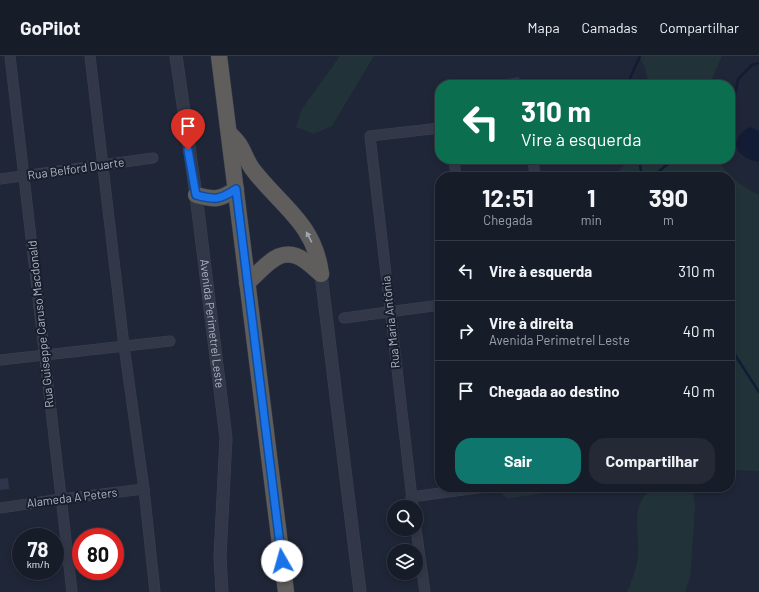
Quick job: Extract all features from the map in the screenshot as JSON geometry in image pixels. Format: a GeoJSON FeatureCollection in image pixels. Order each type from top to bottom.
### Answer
{"type":"FeatureCollection","features":[{"type":"Feature","properties":{"kind":"highway"},"geometry":{"type":"LineString","coordinates":[[219,56],[286,592]]}},
{"type":"Feature","properties":{"kind":"highway"},"geometry":{"type":"LineString","coordinates":[[229,132],[239,144],[243,154],[254,171],[305,228],[318,256],[321,274]]}},
{"type":"Feature","properties":{"kind":"highway"},"geometry":{"type":"LineString","coordinates":[[196,195],[210,199],[224,198],[236,189]]}},
{"type":"Feature","properties":{"kind":"highway"},"geometry":{"type":"LineString","coordinates":[[247,283],[270,260],[285,255],[300,257],[321,274]]}},
{"type":"Feature","properties":{"kind":"street","name":"Rua Guiseppe Caruso Macdonald"},"geometry":{"type":"LineString","coordinates":[[10,56],[72,592]]}},
{"type":"Feature","properties":{"kind":"street"},"geometry":{"type":"LineString","coordinates":[[90,56],[124,346],[144,489],[154,592]]}},
{"type":"Feature","properties":{"kind":"street","name":"Avenida Perimetrel Leste"},"geometry":{"type":"LineString","coordinates":[[176,56],[196,195],[226,438],[220,557],[222,592]]}},
{"type":"Feature","properties":{"kind":"street","name":"Rua Maria Antônia"},"geometry":{"type":"LineString","coordinates":[[412,500],[370,136],[435,129]]}},
{"type":"Feature","properties":{"kind":"street","name":"Rua Belford Duarte"},"geometry":{"type":"LineString","coordinates":[[0,180],[153,158]]}},
{"type":"Feature","properties":{"kind":"street"},"geometry":{"type":"LineString","coordinates":[[321,274],[360,592]]}},
{"type":"Feature","properties":{"kind":"street"},"geometry":{"type":"LineString","coordinates":[[344,318],[435,306]]}},
{"type":"Feature","properties":{"kind":"street"},"geometry":{"type":"LineString","coordinates":[[0,360],[170,341]]}},
{"type":"Feature","properties":{"kind":"street","name":"Alameda A Peters"},"geometry":{"type":"LineString","coordinates":[[0,508],[144,489]]}},
{"type":"Feature","properties":{"kind":"street"},"geometry":{"type":"LineString","coordinates":[[422,500],[460,492]]}},
{"type":"Feature","properties":{"kind":"street"},"geometry":{"type":"LineString","coordinates":[[417,536],[425,592]]}},
{"type":"Feature","properties":{"kind":"shaded area"},"geometry":{"type":"Polygon","coordinates":[[[340,56],[374,56],[332,126],[314,134],[296,127],[302,109],[340,56]]]}},
{"type":"Feature","properties":{"kind":"shaded area"},"geometry":{"type":"Polygon","coordinates":[[[639,56],[722,56],[711,80],[648,80],[645,68],[639,56]]]}},
{"type":"Feature","properties":{"kind":"shaded area"},"geometry":{"type":"Polygon","coordinates":[[[625,164],[720,164],[727,172],[618,172],[625,164]]]}},
{"type":"Feature","properties":{"kind":"shaded area"},"geometry":{"type":"Polygon","coordinates":[[[735,180],[747,189],[759,195],[759,471],[735,470],[735,180]]]}},
{"type":"Feature","properties":{"kind":"shaded area"},"geometry":{"type":"Polygon","coordinates":[[[503,492],[553,492],[511,498],[506,498],[502,494],[503,492]]]}},
{"type":"Feature","properties":{"kind":"shaded area"},"geometry":{"type":"Polygon","coordinates":[[[649,492],[694,492],[695,507],[690,578],[685,592],[627,592],[634,574],[638,556],[637,516],[642,499],[649,492]]]}},
{"type":"Feature","properties":{"kind":"water"},"geometry":{"type":"Polygon","coordinates":[[[749,127],[759,131],[759,162],[745,157],[737,148],[736,143],[738,138],[742,132],[749,127]]]}},
{"type":"Feature","properties":{"kind":"building"},"geometry":{"type":"Polygon","coordinates":[[[519,77],[520,80],[507,80],[519,77]]]}},
{"type":"Feature","properties":{"kind":"building"},"geometry":{"type":"Polygon","coordinates":[[[8,478],[9,489],[0,490],[0,479],[8,478]]]}},
{"type":"Feature","properties":{"kind":"waterway"},"geometry":{"type":"LineString","coordinates":[[629,80],[640,56]]}},
{"type":"Feature","properties":{"kind":"waterway"},"geometry":{"type":"LineString","coordinates":[[735,95],[738,79],[752,65],[759,63]]}},
{"type":"Feature","properties":{"kind":"waterway"},"geometry":{"type":"LineString","coordinates":[[640,164],[641,172]]}},
{"type":"Feature","properties":{"kind":"waterway"},"geometry":{"type":"LineString","coordinates":[[658,172],[668,164]]}},
{"type":"Feature","properties":{"kind":"waterway"},"geometry":{"type":"LineString","coordinates":[[735,355],[759,392]]}},
{"type":"Feature","properties":{"kind":"route"},"geometry":{"type":"LineString","coordinates":[[188,150],[196,195],[210,199],[224,198],[236,189],[282,561]]}}]}
